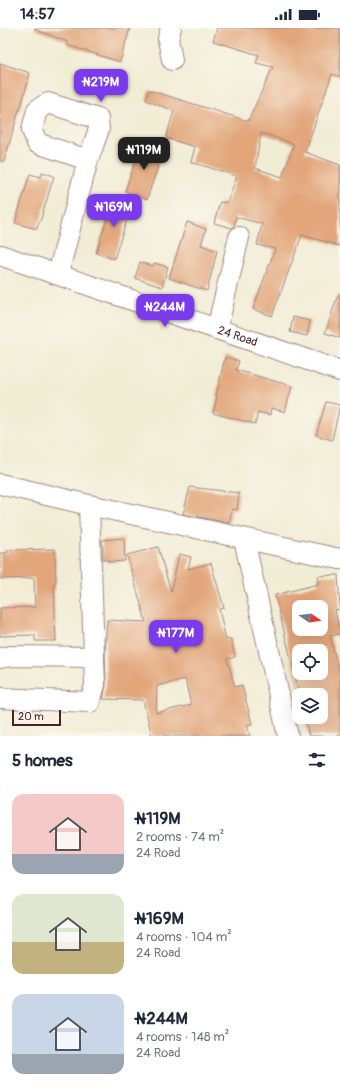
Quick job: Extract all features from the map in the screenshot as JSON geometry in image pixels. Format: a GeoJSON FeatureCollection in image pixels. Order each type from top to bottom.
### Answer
{"type":"FeatureCollection","features":[{"type":"Feature","properties":{"kind":"street"},"geometry":{"type":"LineString","coordinates":[[171,28],[168,39],[172,60]]}},
{"type":"Feature","properties":{"kind":"street"},"geometry":{"type":"LineString","coordinates":[[58,274],[88,160]]}},
{"type":"Feature","properties":{"kind":"street"},"geometry":{"type":"LineString","coordinates":[[217,329],[239,237]]}},
{"type":"Feature","properties":{"kind":"street","name":"24 Road"},"geometry":{"type":"LineString","coordinates":[[0,255],[340,371]]}},
{"type":"Feature","properties":{"kind":"street"},"geometry":{"type":"LineString","coordinates":[[0,484],[89,505],[340,559]]}},
{"type":"Feature","properties":{"kind":"street"},"geometry":{"type":"LineString","coordinates":[[0,698],[90,702],[95,685],[89,505]]}},
{"type":"Feature","properties":{"kind":"street"},"geometry":{"type":"LineString","coordinates":[[244,539],[288,736]]}},
{"type":"Feature","properties":{"kind":"street"},"geometry":{"type":"LineString","coordinates":[[0,658],[11,656],[94,657]]}},
{"type":"Feature","properties":{"kind":"building"},"geometry":{"type":"Polygon","coordinates":[[[130,28],[120,62],[67,45],[68,42],[34,29],[130,28]]]}},
{"type":"Feature","properties":{"kind":"building"},"geometry":{"type":"Polygon","coordinates":[[[217,28],[340,28],[340,77],[332,74],[305,152],[340,165],[340,246],[302,235],[272,316],[253,309],[275,249],[257,245],[262,224],[236,217],[234,227],[232,228],[214,223],[220,202],[227,203],[237,176],[191,162],[195,147],[166,138],[174,111],[146,100],[149,90],[248,121],[273,67],[256,63],[259,55],[213,41],[217,28]],[[261,133],[255,168],[282,177],[294,144],[261,133]]]}},
{"type":"Feature","properties":{"kind":"building"},"geometry":{"type":"Polygon","coordinates":[[[0,63],[30,73],[4,162],[0,161],[0,63]]]}},
{"type":"Feature","properties":{"kind":"building"},"geometry":{"type":"Polygon","coordinates":[[[141,144],[163,151],[147,199],[125,191],[141,144]]]}},
{"type":"Feature","properties":{"kind":"building"},"geometry":{"type":"Polygon","coordinates":[[[42,172],[54,176],[37,229],[15,223],[30,174],[41,177],[42,172]]]}},
{"type":"Feature","properties":{"kind":"building"},"geometry":{"type":"Polygon","coordinates":[[[114,198],[132,204],[114,259],[96,253],[114,198]]]}},
{"type":"Feature","properties":{"kind":"building"},"geometry":{"type":"Polygon","coordinates":[[[187,222],[206,229],[201,245],[217,251],[207,291],[169,278],[187,222]]]}},
{"type":"Feature","properties":{"kind":"building"},"geometry":{"type":"Polygon","coordinates":[[[140,262],[153,266],[154,263],[168,267],[162,287],[135,278],[140,262]]]}},
{"type":"Feature","properties":{"kind":"building"},"geometry":{"type":"Polygon","coordinates":[[[338,295],[340,295],[340,338],[325,333],[338,295]]]}},
{"type":"Feature","properties":{"kind":"building"},"geometry":{"type":"Polygon","coordinates":[[[293,317],[310,321],[307,336],[290,332],[293,317]]]}},
{"type":"Feature","properties":{"kind":"building"},"geometry":{"type":"Polygon","coordinates":[[[225,357],[239,361],[236,370],[292,386],[285,412],[271,408],[270,415],[258,412],[255,424],[213,413],[225,357]]]}},
{"type":"Feature","properties":{"kind":"building"},"geometry":{"type":"Polygon","coordinates":[[[326,402],[340,405],[332,440],[316,435],[326,402]]]}},
{"type":"Feature","properties":{"kind":"building"},"geometry":{"type":"Polygon","coordinates":[[[190,487],[239,493],[237,510],[232,509],[229,523],[183,514],[190,487]]]}},
{"type":"Feature","properties":{"kind":"building"},"geometry":{"type":"Polygon","coordinates":[[[124,538],[125,561],[108,562],[108,560],[103,560],[102,540],[124,538]]]}},
{"type":"Feature","properties":{"kind":"building"},"geometry":{"type":"Polygon","coordinates":[[[158,547],[171,592],[179,554],[191,557],[188,569],[211,563],[224,608],[219,609],[226,640],[231,639],[235,657],[227,659],[235,687],[242,685],[252,724],[247,725],[250,736],[152,736],[143,700],[103,699],[106,685],[105,651],[107,620],[146,622],[127,555],[158,547]],[[185,679],[157,686],[156,713],[191,705],[185,679]]]}},
{"type":"Feature","properties":{"kind":"building"},"geometry":{"type":"Polygon","coordinates":[[[55,549],[56,583],[54,583],[56,641],[35,641],[35,635],[0,636],[0,608],[35,607],[34,578],[0,579],[0,553],[8,553],[7,550],[55,549]]]}},
{"type":"Feature","properties":{"kind":"building"},"geometry":{"type":"Polygon","coordinates":[[[338,575],[340,609],[335,610],[340,634],[330,636],[340,675],[340,736],[309,736],[306,724],[328,724],[328,688],[298,688],[296,680],[328,680],[328,644],[292,644],[292,663],[275,595],[318,584],[318,576],[338,575]]]}}]}
